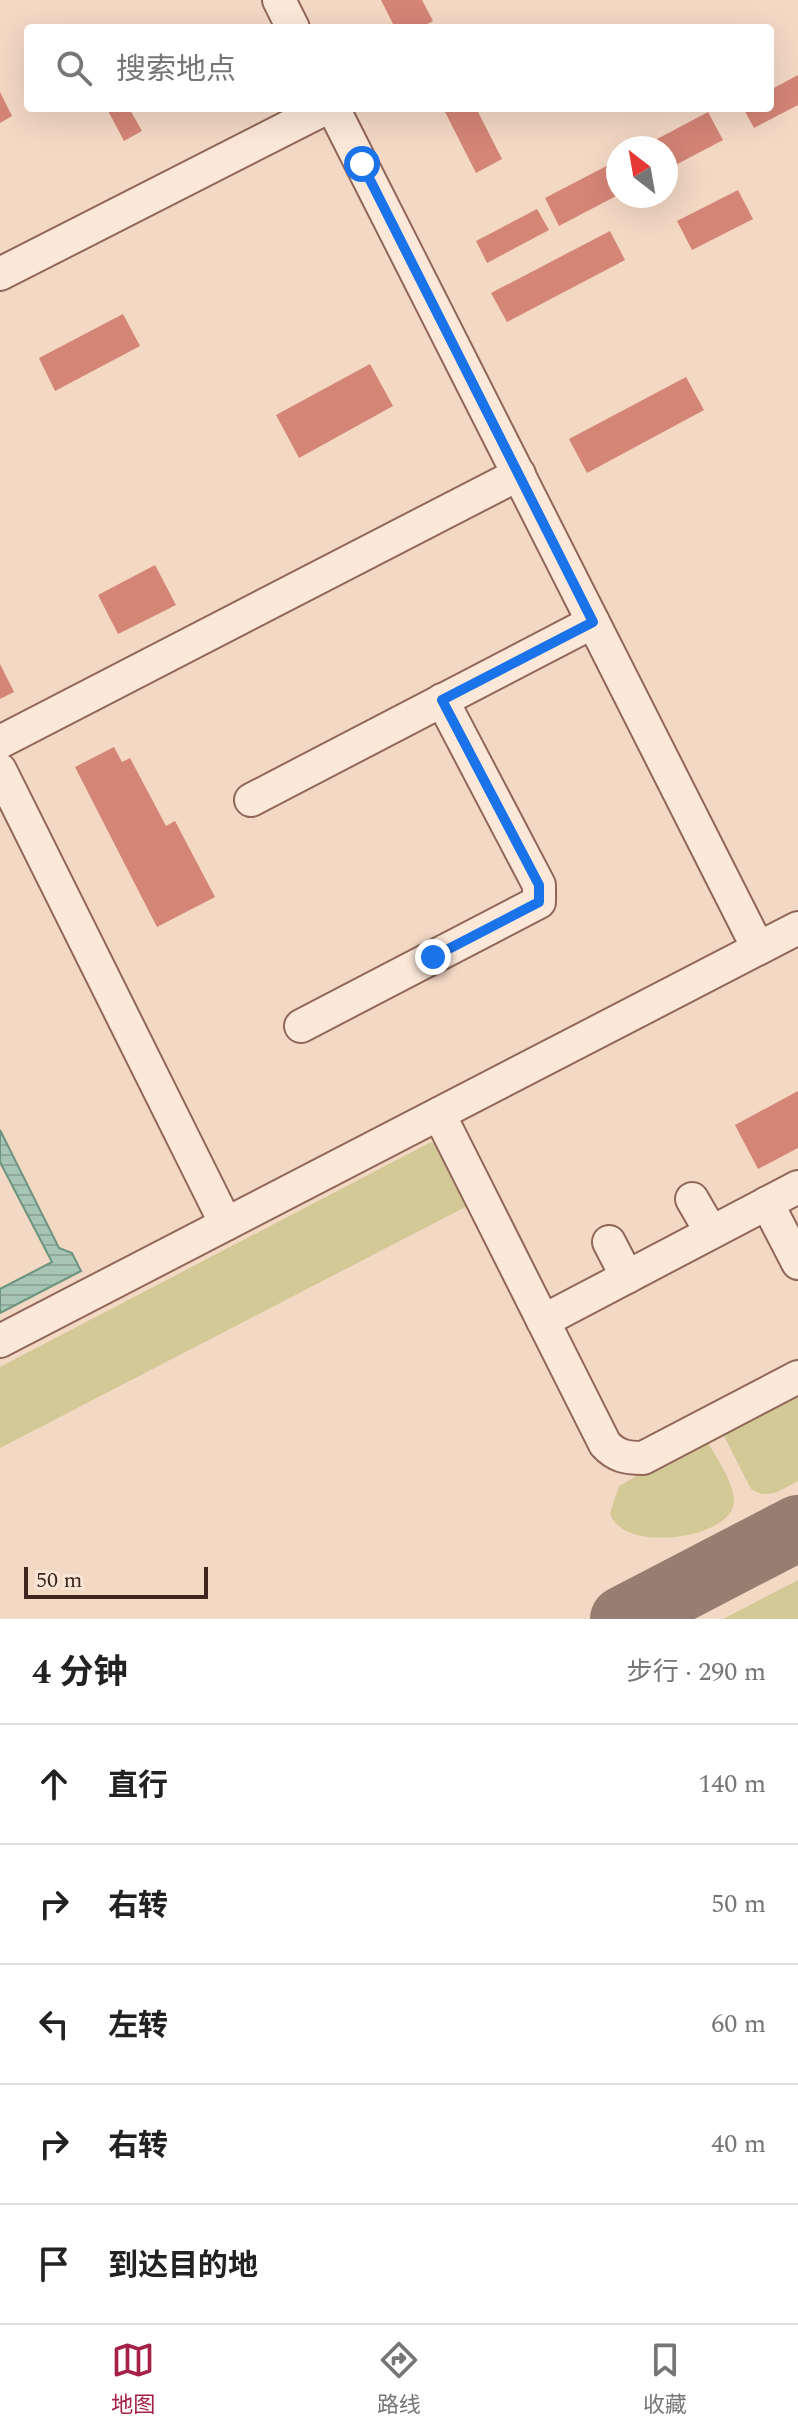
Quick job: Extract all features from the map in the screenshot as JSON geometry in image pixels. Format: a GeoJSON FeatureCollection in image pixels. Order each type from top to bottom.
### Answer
{"type":"FeatureCollection","features":[{"type":"Feature","properties":{"kind":"lane"},"geometry":{"type":"LineString","coordinates":[[279,0],[291,24]]}},
{"type":"Feature","properties":{"kind":"lane"},"geometry":{"type":"LineString","coordinates":[[0,274],[318,112]]}},
{"type":"Feature","properties":{"kind":"lane"},"geometry":{"type":"LineString","coordinates":[[335,112],[758,948]]}},
{"type":"Feature","properties":{"kind":"lane"},"geometry":{"type":"LineString","coordinates":[[0,742],[519,474]]}},
{"type":"Feature","properties":{"kind":"lane"},"geometry":{"type":"LineString","coordinates":[[251,800],[593,622]]}},
{"type":"Feature","properties":{"kind":"lane"},"geometry":{"type":"LineString","coordinates":[[301,1026],[539,902],[539,885],[442,700]]}},
{"type":"Feature","properties":{"kind":"lane"},"geometry":{"type":"LineString","coordinates":[[0,770],[226,1224]]}},
{"type":"Feature","properties":{"kind":"lane"},"geometry":{"type":"LineString","coordinates":[[0,1341],[798,928]]}},
{"type":"Feature","properties":{"kind":"lane"},"geometry":{"type":"LineString","coordinates":[[439,1114],[605,1444],[614,1454],[643,1458],[798,1377]]}},
{"type":"Feature","properties":{"kind":"lane"},"geometry":{"type":"LineString","coordinates":[[543,1321],[798,1187]]}},
{"type":"Feature","properties":{"kind":"lane"},"geometry":{"type":"LineString","coordinates":[[692,1199],[711,1232]]}},
{"type":"Feature","properties":{"kind":"lane"},"geometry":{"type":"LineString","coordinates":[[767,1203],[798,1263]]}},
{"type":"Feature","properties":{"kind":"lane"},"geometry":{"type":"LineString","coordinates":[[609,1242],[627,1277]]}},
{"type":"Feature","properties":{"kind":"shaded area"},"geometry":{"type":"Polygon","coordinates":[[[0,1130],[59,1248],[72,1253],[81,1271],[0,1313],[0,1289],[52,1262],[0,1162],[0,1130]]]}},
{"type":"Feature","properties":{"kind":"shaded area"},"geometry":{"type":"Polygon","coordinates":[[[431,1142],[450,1153],[475,1202],[0,1448],[0,1367],[431,1142]]]}},
{"type":"Feature","properties":{"kind":"shaded area"},"geometry":{"type":"Polygon","coordinates":[[[798,1390],[798,1481],[769,1494],[757,1492],[751,1489],[721,1430],[798,1390]]]}},
{"type":"Feature","properties":{"kind":"shaded area"},"geometry":{"type":"Polygon","coordinates":[[[705,1437],[733,1492],[730,1513],[717,1524],[677,1537],[655,1538],[634,1534],[619,1526],[610,1513],[619,1486],[705,1437]]]}},
{"type":"Feature","properties":{"kind":"shaded area"},"geometry":{"type":"Polygon","coordinates":[[[798,1580],[798,1619],[723,1619],[798,1580]]]}},
{"type":"Feature","properties":{"kind":"building"},"geometry":{"type":"Polygon","coordinates":[[[381,0],[422,0],[433,21],[427,24],[393,24],[381,0]]]}},
{"type":"Feature","properties":{"kind":"building"},"geometry":{"type":"Polygon","coordinates":[[[798,75],[798,105],[754,128],[745,112],[774,112],[774,88],[798,75]]]}},
{"type":"Feature","properties":{"kind":"building"},"geometry":{"type":"Polygon","coordinates":[[[0,92],[12,116],[0,123],[0,92]]]}},
{"type":"Feature","properties":{"kind":"building"},"geometry":{"type":"Polygon","coordinates":[[[109,112],[131,112],[142,131],[124,141],[109,112]]]}},
{"type":"Feature","properties":{"kind":"building"},"geometry":{"type":"Polygon","coordinates":[[[445,112],[478,112],[502,159],[476,173],[445,112]]]}},
{"type":"Feature","properties":{"kind":"building"},"geometry":{"type":"Polygon","coordinates":[[[708,112],[723,140],[678,164],[678,136],[663,136],[708,112]]]}},
{"type":"Feature","properties":{"kind":"building"},"geometry":{"type":"Polygon","coordinates":[[[606,166],[606,201],[559,226],[545,198],[606,166]]]}},
{"type":"Feature","properties":{"kind":"building"},"geometry":{"type":"Polygon","coordinates":[[[738,190],[753,219],[692,250],[677,221],[738,190]]]}},
{"type":"Feature","properties":{"kind":"building"},"geometry":{"type":"Polygon","coordinates":[[[537,209],[549,230],[487,263],[476,241],[537,209]]]}},
{"type":"Feature","properties":{"kind":"building"},"geometry":{"type":"Polygon","coordinates":[[[610,231],[625,260],[507,322],[491,293],[610,231]]]}},
{"type":"Feature","properties":{"kind":"building"},"geometry":{"type":"Polygon","coordinates":[[[123,314],[140,346],[55,391],[39,358],[123,314]]]}},
{"type":"Feature","properties":{"kind":"building"},"geometry":{"type":"Polygon","coordinates":[[[370,364],[393,406],[299,458],[276,415],[370,364]]]}},
{"type":"Feature","properties":{"kind":"building"},"geometry":{"type":"Polygon","coordinates":[[[686,377],[704,410],[587,473],[569,439],[686,377]]]}},
{"type":"Feature","properties":{"kind":"building"},"geometry":{"type":"Polygon","coordinates":[[[155,565],[176,605],[118,634],[98,595],[155,565]]]}},
{"type":"Feature","properties":{"kind":"building"},"geometry":{"type":"Polygon","coordinates":[[[0,664],[14,692],[0,699],[0,664]]]}},
{"type":"Feature","properties":{"kind":"building"},"geometry":{"type":"Polygon","coordinates":[[[114,747],[122,762],[130,758],[166,826],[175,821],[215,897],[157,927],[75,767],[114,747]]]}},
{"type":"Feature","properties":{"kind":"building"},"geometry":{"type":"Polygon","coordinates":[[[798,1091],[798,1148],[758,1169],[735,1125],[798,1091]]]}},
{"type":"Feature","properties":{"kind":"taxiway"},"geometry":{"type":"LineString","coordinates":[[623,1619],[798,1528]]}},
{"type":"Feature","properties":{"kind":"route"},"geometry":{"type":"LineString","coordinates":[[362,164],[593,622],[442,700],[539,885],[539,902],[433,957]]}}]}
